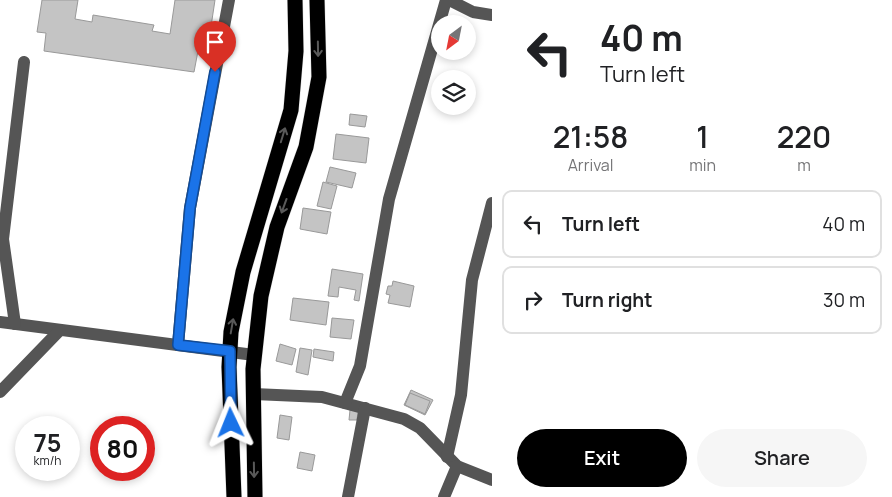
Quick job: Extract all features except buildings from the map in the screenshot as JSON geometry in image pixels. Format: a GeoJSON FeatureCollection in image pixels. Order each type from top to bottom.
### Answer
{"type":"FeatureCollection","features":[{"type":"Feature","properties":{"kind":"highway"},"geometry":{"type":"LineString","coordinates":[[234,497],[231,332],[243,272],[290,110],[296,51],[295,0]]}},
{"type":"Feature","properties":{"kind":"highway"},"geometry":{"type":"LineString","coordinates":[[255,497],[254,355],[263,287],[277,227],[306,147],[319,77],[317,0]]}},
{"type":"Feature","properties":{"kind":"street"},"geometry":{"type":"LineString","coordinates":[[178,345],[190,208],[229,0]]}},
{"type":"Feature","properties":{"kind":"street"},"geometry":{"type":"LineString","coordinates":[[345,403],[360,366],[389,199],[448,0],[473,12],[492,15]]}},
{"type":"Feature","properties":{"kind":"street"},"geometry":{"type":"LineString","coordinates":[[16,324],[3,239],[24,62]]}},
{"type":"Feature","properties":{"kind":"street"},"geometry":{"type":"LineString","coordinates":[[447,457],[461,396],[472,280],[492,203]]}},
{"type":"Feature","properties":{"kind":"street"},"geometry":{"type":"LineString","coordinates":[[0,322],[254,355]]}},
{"type":"Feature","properties":{"kind":"street"},"geometry":{"type":"LineString","coordinates":[[0,392],[60,330]]}},
{"type":"Feature","properties":{"kind":"street"},"geometry":{"type":"LineString","coordinates":[[253,394],[313,396],[413,422],[457,466],[492,480]]}},
{"type":"Feature","properties":{"kind":"street"},"geometry":{"type":"LineString","coordinates":[[348,497],[365,408]]}},
{"type":"Feature","properties":{"kind":"street"},"geometry":{"type":"LineString","coordinates":[[444,497],[457,466]]}},
{"type":"Feature","properties":{"kind":"route"},"geometry":{"type":"LineString","coordinates":[[215,72],[190,208],[178,345],[230,351],[231,423]]}}]}
